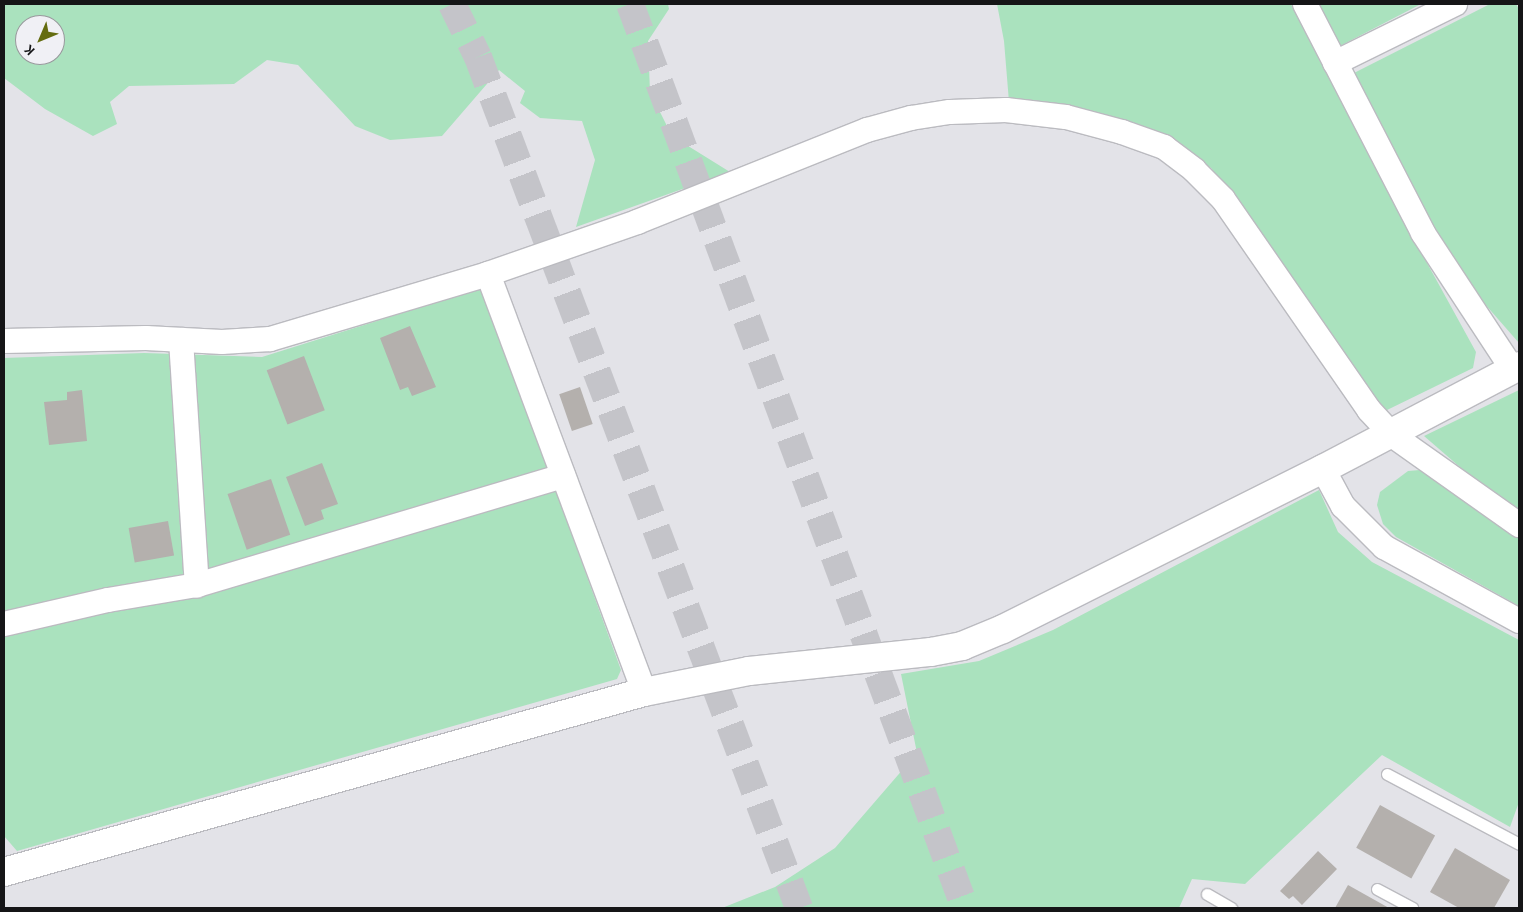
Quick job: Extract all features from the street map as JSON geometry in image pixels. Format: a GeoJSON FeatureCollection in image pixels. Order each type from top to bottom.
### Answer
{"type":"FeatureCollection","features":[{"type":"Feature","properties":{"kind":"street"},"geometry":{"type":"LineString","coordinates":[[4,872],[644,692],[749,670],[931,652],[962,646],[1003,629],[1323,469],[1516,368],[1424,233],[1305,4]]}},
{"type":"Feature","properties":{"kind":"street"},"geometry":{"type":"LineString","coordinates":[[1335,63],[1456,4]]}},
{"type":"Feature","properties":{"kind":"street"},"geometry":{"type":"LineString","coordinates":[[4,341],[270,339],[488,274],[638,222],[867,130],[911,118],[950,112],[1006,110],[1066,118],[1122,132],[1164,147],[1194,170],[1223,199],[1336,366],[1392,434],[1519,525]]}},
{"type":"Feature","properties":{"kind":"street"},"geometry":{"type":"LineString","coordinates":[[488,274],[644,692]]}},
{"type":"Feature","properties":{"kind":"street"},"geometry":{"type":"LineString","coordinates":[[181,340],[196,585]]}},
{"type":"Feature","properties":{"kind":"street"},"geometry":{"type":"LineString","coordinates":[[1323,469],[1343,506],[1384,547],[1519,621]]}},
{"type":"Feature","properties":{"kind":"street"},"geometry":{"type":"LineString","coordinates":[[4,624],[108,600],[196,585],[563,476]]}},
{"type":"Feature","properties":{"kind":"lane"},"geometry":{"type":"LineString","coordinates":[[1386,774],[1519,844]]}},
{"type":"Feature","properties":{"kind":"lane"},"geometry":{"type":"LineString","coordinates":[[1377,890],[1412,908]]}},
{"type":"Feature","properties":{"kind":"lane"},"geometry":{"type":"LineString","coordinates":[[1207,894],[1231,908]]}},
{"type":"Feature","properties":{"kind":"green space"},"geometry":{"type":"Polygon","coordinates":[[[4,4],[668,4],[669,9],[648,41],[650,92],[672,136],[730,172],[576,227],[595,160],[582,121],[540,118],[520,103],[525,91],[499,70],[442,136],[390,140],[355,126],[298,65],[267,60],[234,84],[129,86],[110,102],[117,124],[93,136],[45,109],[4,78],[4,4]]]}},
{"type":"Feature","properties":{"kind":"green space"},"geometry":{"type":"Polygon","coordinates":[[[997,4],[1291,4],[1383,183],[1476,352],[1473,368],[1385,411],[1345,361],[1240,204],[1211,168],[1172,140],[1009,102],[1004,41],[997,4]]]}},
{"type":"Feature","properties":{"kind":"green space"},"geometry":{"type":"Polygon","coordinates":[[[1317,4],[1421,4],[1340,46],[1317,4]]]}},
{"type":"Feature","properties":{"kind":"green space"},"geometry":{"type":"Polygon","coordinates":[[[1490,4],[1516,4],[1519,9],[1519,343],[1484,303],[1435,230],[1354,73],[1490,4]]]}},
{"type":"Feature","properties":{"kind":"green space"},"geometry":{"type":"Polygon","coordinates":[[[482,288],[621,670],[617,679],[17,851],[4,836],[4,358],[144,353],[262,357],[482,288]]]}},
{"type":"Feature","properties":{"kind":"green space"},"geometry":{"type":"Polygon","coordinates":[[[1519,390],[1519,509],[1461,468],[1424,436],[1519,390]]]}},
{"type":"Feature","properties":{"kind":"green space"},"geometry":{"type":"Polygon","coordinates":[[[1420,470],[1519,538],[1519,606],[1396,537],[1383,524],[1377,505],[1380,492],[1408,471],[1420,470]]]}},
{"type":"Feature","properties":{"kind":"green space"},"geometry":{"type":"Polygon","coordinates":[[[1319,490],[1338,532],[1372,562],[1519,640],[1519,802],[1510,827],[1382,755],[1245,884],[1192,879],[1179,908],[722,908],[775,887],[835,848],[917,753],[901,674],[979,661],[1053,630],[1319,490]]]}},
{"type":"Feature","properties":{"kind":"building"},"geometry":{"type":"Polygon","coordinates":[[[410,326],[436,387],[412,396],[408,387],[400,390],[380,338],[410,326]]]}},
{"type":"Feature","properties":{"kind":"building"},"geometry":{"type":"Polygon","coordinates":[[[304,356],[325,410],[287,424],[267,370],[304,356]]]}},
{"type":"Feature","properties":{"kind":"building"},"geometry":{"type":"Polygon","coordinates":[[[580,387],[593,424],[572,431],[559,394],[580,387]]]}},
{"type":"Feature","properties":{"kind":"building"},"geometry":{"type":"Polygon","coordinates":[[[82,390],[87,441],[49,445],[44,402],[67,400],[67,392],[82,390]]]}},
{"type":"Feature","properties":{"kind":"building"},"geometry":{"type":"Polygon","coordinates":[[[322,463],[338,504],[321,510],[324,519],[305,526],[286,477],[322,463]]]}},
{"type":"Feature","properties":{"kind":"building"},"geometry":{"type":"Polygon","coordinates":[[[271,479],[290,535],[247,550],[228,494],[271,479]]]}},
{"type":"Feature","properties":{"kind":"building"},"geometry":{"type":"Polygon","coordinates":[[[168,521],[174,555],[135,562],[129,528],[168,521]]]}},
{"type":"Feature","properties":{"kind":"building"},"geometry":{"type":"Polygon","coordinates":[[[1380,805],[1435,836],[1411,878],[1356,848],[1380,805]]]}},
{"type":"Feature","properties":{"kind":"building"},"geometry":{"type":"Polygon","coordinates":[[[1455,848],[1510,880],[1494,908],[1459,908],[1430,892],[1455,848]]]}},
{"type":"Feature","properties":{"kind":"building"},"geometry":{"type":"Polygon","coordinates":[[[1318,851],[1337,869],[1302,905],[1293,896],[1289,899],[1280,891],[1318,851]]]}},
{"type":"Feature","properties":{"kind":"building"},"geometry":{"type":"Polygon","coordinates":[[[1348,885],[1389,908],[1335,908],[1348,885]]]}},
{"type":"Feature","properties":{"kind":"tunnel"},"geometry":{"type":"LineString","coordinates":[[452,4],[478,57],[799,908]]}},
{"type":"Feature","properties":{"kind":"tunnel"},"geometry":{"type":"LineString","coordinates":[[630,4],[965,908]]}}]}
